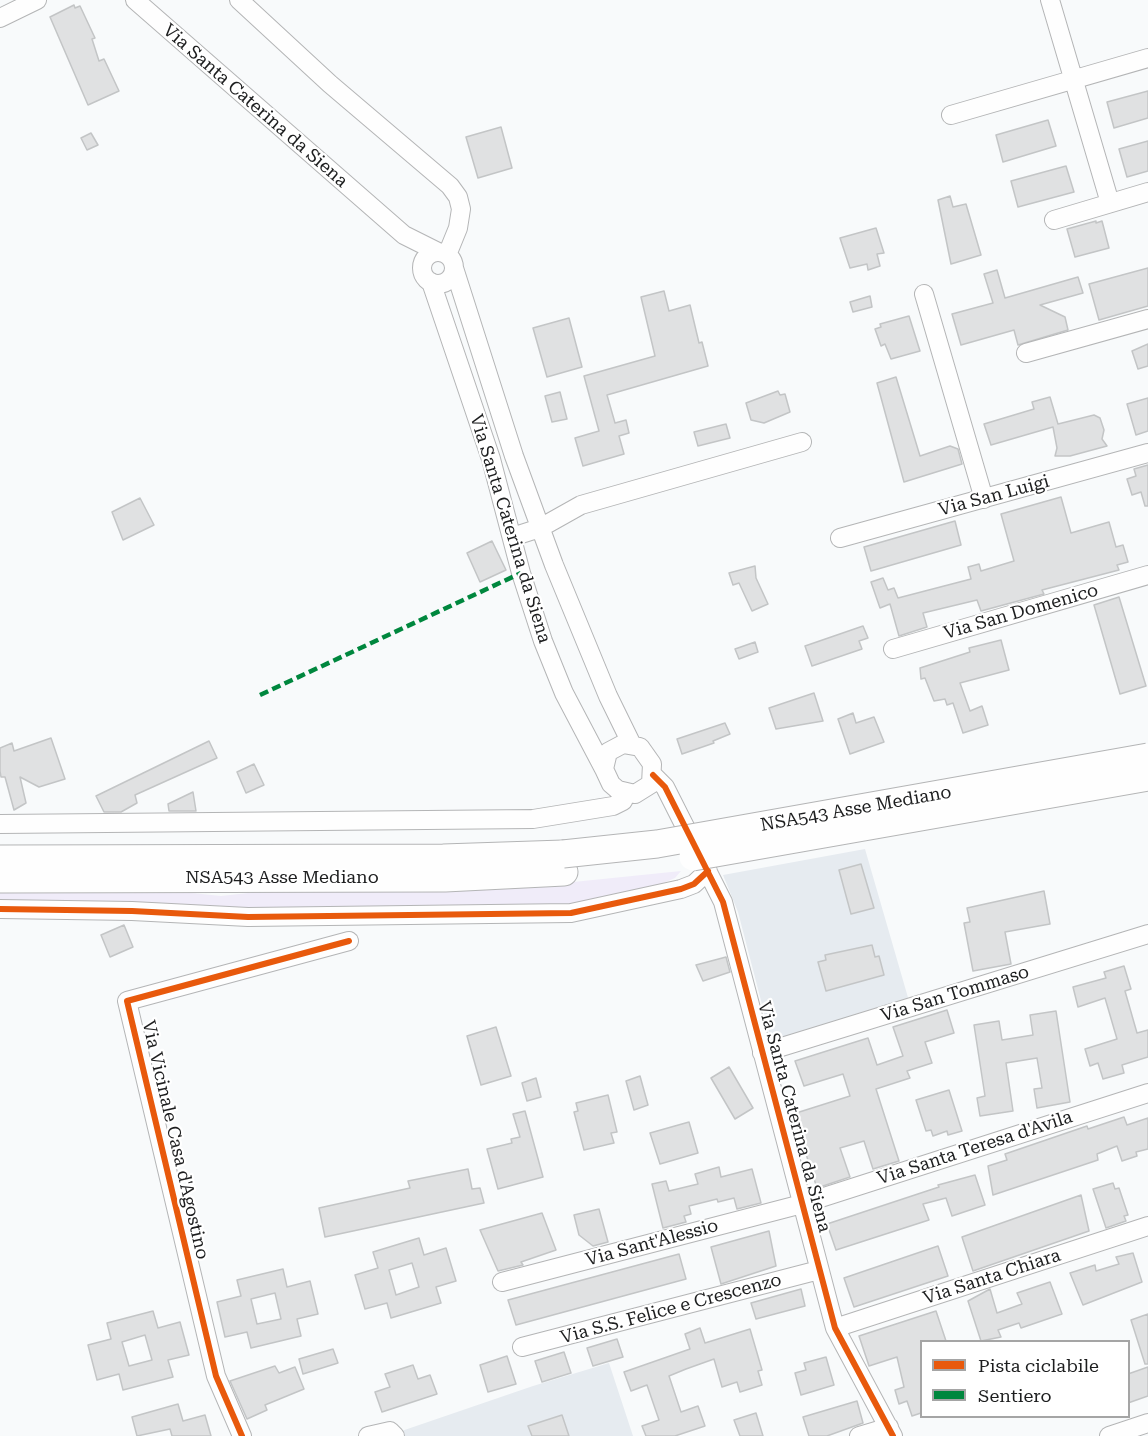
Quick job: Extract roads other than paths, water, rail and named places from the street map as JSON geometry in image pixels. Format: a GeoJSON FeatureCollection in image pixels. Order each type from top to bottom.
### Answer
{"type":"FeatureCollection","features":[{"type":"Feature","properties":{"kind":"highway","name":"NSA543 Asse Mediano"},"geometry":{"type":"LineString","coordinates":[[0,879],[445,878],[564,863],[657,844],[1148,757]]}},
{"type":"Feature","properties":{"kind":"highway"},"geometry":{"type":"LineString","coordinates":[[0,859],[431,858],[564,863],[677,860],[1148,777]]}},
{"type":"Feature","properties":{"kind":"street"},"geometry":{"type":"LineString","coordinates":[[0,18],[37,0]]}},
{"type":"Feature","properties":{"kind":"street","name":"Via Santa Caterina da Siena"},"geometry":{"type":"LineString","coordinates":[[135,0],[404,235]]}},
{"type":"Feature","properties":{"kind":"street"},"geometry":{"type":"LineString","coordinates":[[239,0],[330,84],[450,186],[458,197],[461,209],[458,228],[446,258],[447,281],[431,282],[424,275],[422,264],[404,235]]}},
{"type":"Feature","properties":{"kind":"street"},"geometry":{"type":"LineString","coordinates":[[1050,0],[1110,202]]}},
{"type":"Feature","properties":{"kind":"street"},"geometry":{"type":"LineString","coordinates":[[951,115],[1148,58]]}},
{"type":"Feature","properties":{"kind":"street"},"geometry":{"type":"LineString","coordinates":[[1054,220],[1148,192]]}},
{"type":"Feature","properties":{"kind":"street"},"geometry":{"type":"LineString","coordinates":[[404,235],[446,258]]}},
{"type":"Feature","properties":{"kind":"street"},"geometry":{"type":"LineString","coordinates":[[422,264],[428,255],[446,258]]}},
{"type":"Feature","properties":{"kind":"street","name":"Via Santa Caterina da Siena"},"geometry":{"type":"LineString","coordinates":[[446,258],[475,333],[514,456],[540,528],[582,636],[632,744]]}},
{"type":"Feature","properties":{"kind":"street","name":"Via Santa Caterina da Siena"},"geometry":{"type":"LineString","coordinates":[[431,282],[491,459],[512,537],[553,667],[576,719],[604,769]]}},
{"type":"Feature","properties":{"kind":"street"},"geometry":{"type":"LineString","coordinates":[[924,294],[984,499]]}},
{"type":"Feature","properties":{"kind":"street"},"geometry":{"type":"LineString","coordinates":[[1026,353],[1148,319]]}},
{"type":"Feature","properties":{"kind":"street"},"geometry":{"type":"LineString","coordinates":[[452,341],[475,333]]}},
{"type":"Feature","properties":{"kind":"street"},"geometry":{"type":"LineString","coordinates":[[512,537],[540,528],[581,505],[802,442]]}},
{"type":"Feature","properties":{"kind":"street","name":"Via San Luigi"},"geometry":{"type":"LineString","coordinates":[[840,538],[1148,453]]}},
{"type":"Feature","properties":{"kind":"street","name":"Via San Domenico"},"geometry":{"type":"LineString","coordinates":[[893,649],[1148,575]]}},
{"type":"Feature","properties":{"kind":"street"},"geometry":{"type":"LineString","coordinates":[[0,824],[532,819],[613,806],[623,801],[641,786],[647,754],[640,747],[632,744],[613,747],[604,761],[604,769],[611,784],[641,786]]}},
{"type":"Feature","properties":{"kind":"street","name":"Via Santa Caterina da Siena"},"geometry":{"type":"LineString","coordinates":[[641,786],[673,802],[723,902],[835,1328],[891,1431]]}},
{"type":"Feature","properties":{"kind":"street"},"geometry":{"type":"LineString","coordinates":[[0,909],[132,911],[248,917],[571,913],[681,890],[694,884],[708,871]]}},
{"type":"Feature","properties":{"kind":"street","name":"Via San Tommaso"},"geometry":{"type":"LineString","coordinates":[[762,1053],[1148,934]]}},
{"type":"Feature","properties":{"kind":"street","name":"Via Vicinale Casa d'Agostino"},"geometry":{"type":"LineString","coordinates":[[242,1436],[216,1376],[127,1001],[349,941]]}},
{"type":"Feature","properties":{"kind":"street","name":"Via Santa Teresa d'Avila"},"geometry":{"type":"LineString","coordinates":[[802,1204],[1148,1093]]}},
{"type":"Feature","properties":{"kind":"street","name":"Via Sant'Alessio"},"geometry":{"type":"LineString","coordinates":[[502,1282],[802,1204]]}},
{"type":"Feature","properties":{"kind":"street","name":"Via Santa Chiara"},"geometry":{"type":"LineString","coordinates":[[835,1328],[1148,1226]]}},
{"type":"Feature","properties":{"kind":"street","name":"Via S.S. Felice e Crescenzo"},"geometry":{"type":"LineString","coordinates":[[522,1347],[819,1270]]}},
{"type":"Feature","properties":{"kind":"street"},"geometry":{"type":"LineString","coordinates":[[1109,1436],[1148,1423]]}},
{"type":"Feature","properties":{"kind":"street"},"geometry":{"type":"LineString","coordinates":[[368,1436],[390,1431],[395,1436]]}},
{"type":"Feature","properties":{"kind":"street"},"geometry":{"type":"LineString","coordinates":[[859,1436],[891,1431]]}}]}
